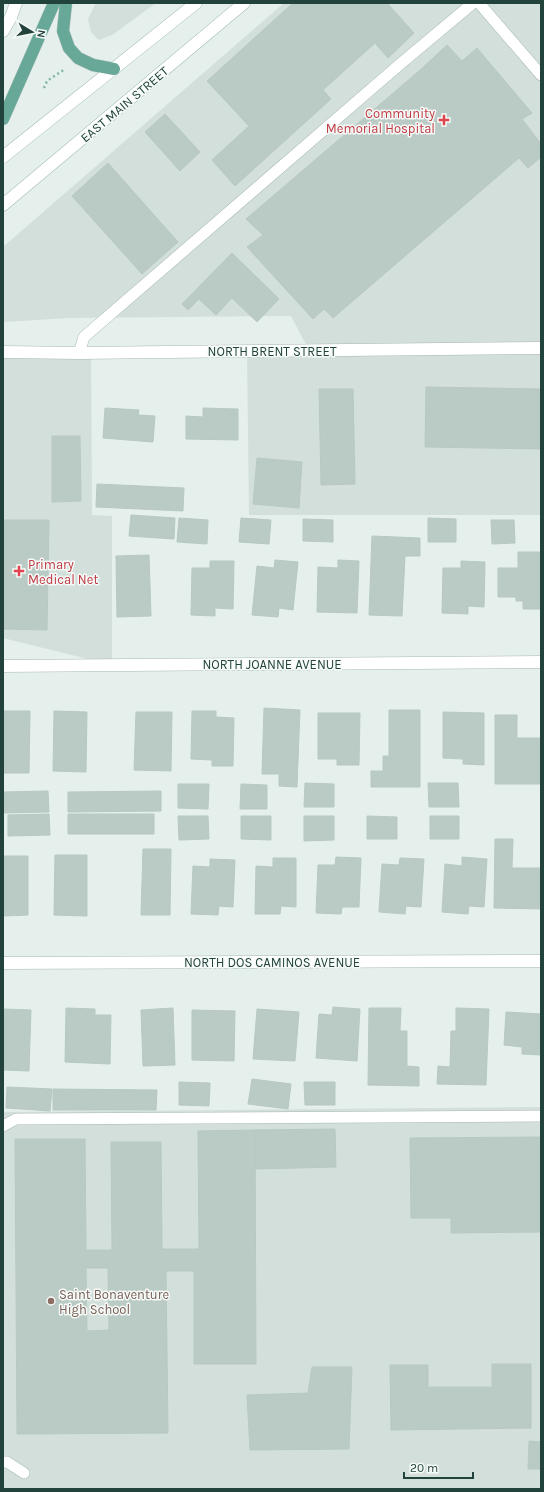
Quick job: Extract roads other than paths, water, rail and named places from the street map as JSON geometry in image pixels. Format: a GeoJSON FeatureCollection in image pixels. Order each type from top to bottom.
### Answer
{"type":"FeatureCollection","features":[{"type":"Feature","properties":{"kind":"main road"},"geometry":{"type":"LineString","coordinates":[[3,119],[54,3]]}},
{"type":"Feature","properties":{"kind":"main road"},"geometry":{"type":"LineString","coordinates":[[66,3],[63,31],[68,48],[78,58],[93,65],[114,69]]}},
{"type":"Feature","properties":{"kind":"street"},"geometry":{"type":"LineString","coordinates":[[3,31],[12,17],[16,3]]}},
{"type":"Feature","properties":{"kind":"street"},"geometry":{"type":"LineString","coordinates":[[3,157],[196,3]]}},
{"type":"Feature","properties":{"kind":"street","name":"EAST MAIN STREET"},"geometry":{"type":"LineString","coordinates":[[3,205],[244,3]]}},
{"type":"Feature","properties":{"kind":"street","name":"NORTH BRENT STREET"},"geometry":{"type":"LineString","coordinates":[[3,352],[79,353],[541,348]]}},
{"type":"Feature","properties":{"kind":"street","name":"NORTH JOANNE AVENUE"},"geometry":{"type":"LineString","coordinates":[[3,666],[541,662]]}},
{"type":"Feature","properties":{"kind":"street","name":"NORTH DOS CAMINOS AVENUE"},"geometry":{"type":"LineString","coordinates":[[3,963],[541,961]]}},
{"type":"Feature","properties":{"kind":"lane"},"geometry":{"type":"LineString","coordinates":[[79,353],[84,337],[473,3]]}},
{"type":"Feature","properties":{"kind":"lane"},"geometry":{"type":"LineString","coordinates":[[479,3],[541,75]]}},
{"type":"Feature","properties":{"kind":"lane"},"geometry":{"type":"LineString","coordinates":[[3,1126],[16,1119],[541,1116]]}},
{"type":"Feature","properties":{"kind":"lane"},"geometry":{"type":"LineString","coordinates":[[3,1462],[7,1462],[24,1473]]}},
{"type":"Feature","properties":{"kind":"place","name":"Community Memorial Hospital"},"geometry":{"type":"Point","coordinates":[444,120]}},
{"type":"Feature","properties":{"kind":"place","name":"Primary Medical Net"},"geometry":{"type":"Point","coordinates":[19,571]}},
{"type":"Feature","properties":{"kind":"place","name":"Saint Bonaventure High School"},"geometry":{"type":"Point","coordinates":[51,1301]}}]}
